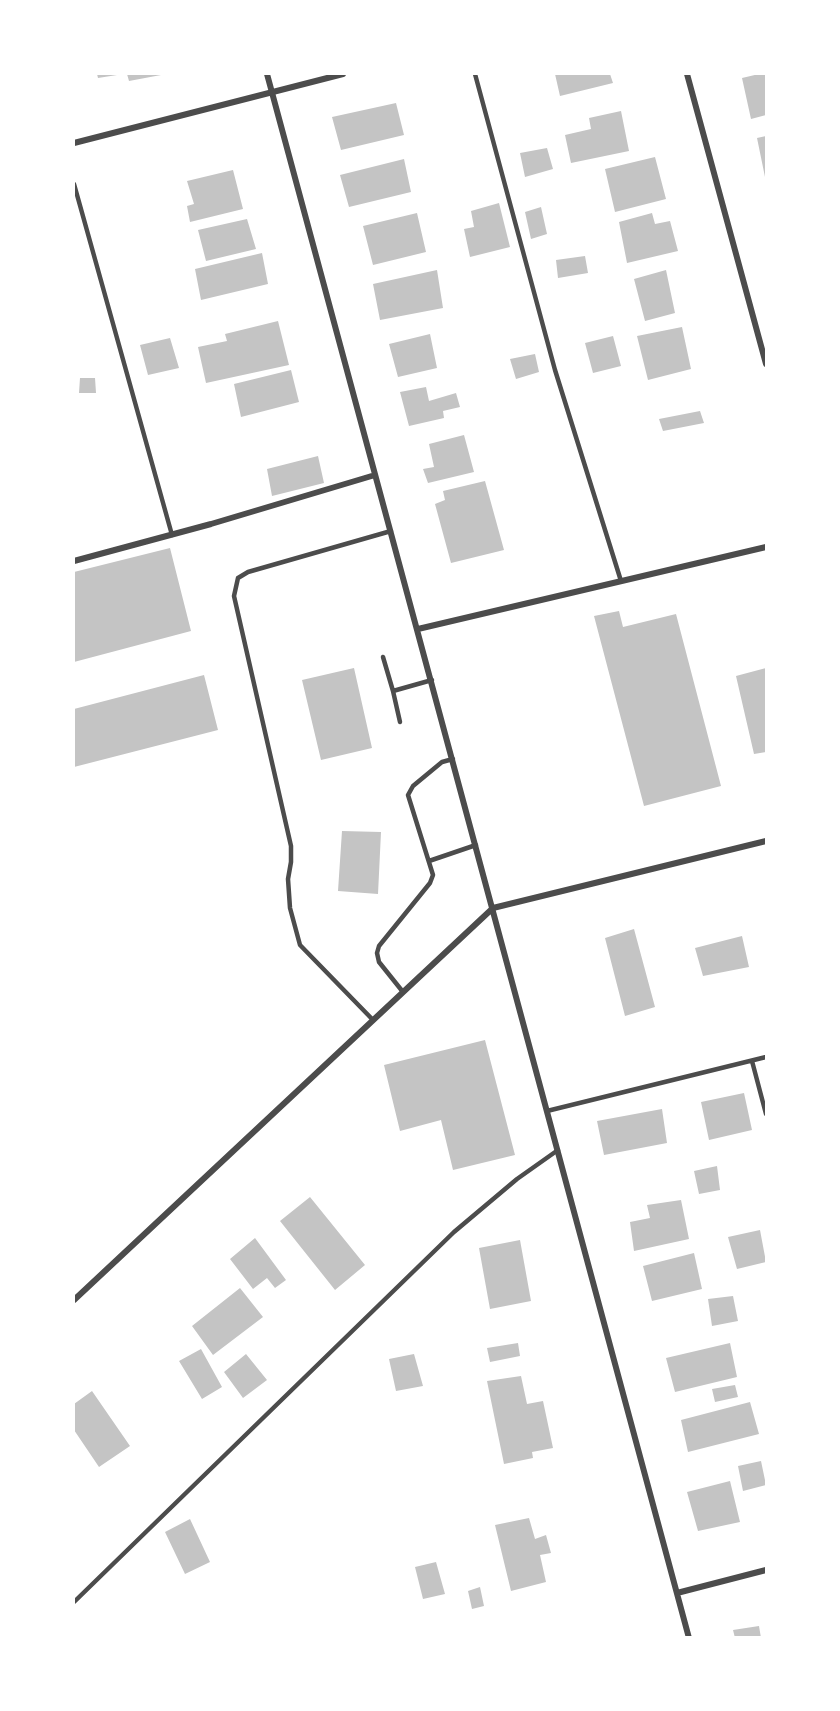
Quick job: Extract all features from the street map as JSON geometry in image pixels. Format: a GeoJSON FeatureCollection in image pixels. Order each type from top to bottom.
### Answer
{"type":"FeatureCollection","features":[{"type":"Feature","properties":{"kind":"street"},"geometry":{"type":"LineString","coordinates":[[267,74],[689,1638]]}},
{"type":"Feature","properties":{"kind":"street"},"geometry":{"type":"LineString","coordinates":[[74,143],[343,74]]}},
{"type":"Feature","properties":{"kind":"street"},"geometry":{"type":"LineString","coordinates":[[687,74],[766,364]]}},
{"type":"Feature","properties":{"kind":"street"},"geometry":{"type":"LineString","coordinates":[[74,561],[375,476]]}},
{"type":"Feature","properties":{"kind":"street"},"geometry":{"type":"LineString","coordinates":[[418,628],[766,547]]}},
{"type":"Feature","properties":{"kind":"street"},"geometry":{"type":"LineString","coordinates":[[74,1300],[493,908],[766,841]]}},
{"type":"Feature","properties":{"kind":"street"},"geometry":{"type":"LineString","coordinates":[[677,1593],[766,1570]]}},
{"type":"Feature","properties":{"kind":"lane"},"geometry":{"type":"LineString","coordinates":[[475,74],[555,370],[621,581]]}},
{"type":"Feature","properties":{"kind":"lane"},"geometry":{"type":"LineString","coordinates":[[74,184],[172,535]]}},
{"type":"Feature","properties":{"kind":"lane"},"geometry":{"type":"LineString","coordinates":[[373,1020],[300,945],[290,908],[288,879],[291,846],[234,596],[238,578],[248,572],[391,531]]}},
{"type":"Feature","properties":{"kind":"lane"},"geometry":{"type":"LineString","coordinates":[[383,657],[400,722]]}},
{"type":"Feature","properties":{"kind":"lane"},"geometry":{"type":"LineString","coordinates":[[393,691],[432,680]]}},
{"type":"Feature","properties":{"kind":"lane"},"geometry":{"type":"LineString","coordinates":[[403,992],[379,962],[377,953],[379,946],[430,884],[433,875],[408,795],[413,786],[442,762],[453,759]]}},
{"type":"Feature","properties":{"kind":"lane"},"geometry":{"type":"LineString","coordinates":[[429,861],[476,845]]}},
{"type":"Feature","properties":{"kind":"lane"},"geometry":{"type":"LineString","coordinates":[[548,1111],[766,1057]]}},
{"type":"Feature","properties":{"kind":"lane"},"geometry":{"type":"LineString","coordinates":[[752,1061],[766,1114]]}},
{"type":"Feature","properties":{"kind":"lane"},"geometry":{"type":"LineString","coordinates":[[74,1602],[453,1232],[517,1179],[558,1150]]}},
{"type":"Feature","properties":{"kind":"building"},"geometry":{"type":"Polygon","coordinates":[[[97,74],[117,74],[117,75],[98,78],[97,74]]]}},
{"type":"Feature","properties":{"kind":"building"},"geometry":{"type":"Polygon","coordinates":[[[127,74],[161,74],[161,75],[129,81],[127,74]]]}},
{"type":"Feature","properties":{"kind":"building"},"geometry":{"type":"Polygon","coordinates":[[[555,74],[610,74],[613,83],[560,96],[555,74]]]}},
{"type":"Feature","properties":{"kind":"building"},"geometry":{"type":"Polygon","coordinates":[[[766,74],[766,115],[751,119],[742,78],[766,74]]]}},
{"type":"Feature","properties":{"kind":"building"},"geometry":{"type":"Polygon","coordinates":[[[396,103],[404,135],[341,150],[332,117],[396,103]]]}},
{"type":"Feature","properties":{"kind":"building"},"geometry":{"type":"Polygon","coordinates":[[[621,111],[629,151],[571,163],[565,135],[591,129],[589,118],[621,111]]]}},
{"type":"Feature","properties":{"kind":"building"},"geometry":{"type":"Polygon","coordinates":[[[766,136],[766,177],[765,177],[757,138],[766,136]]]}},
{"type":"Feature","properties":{"kind":"building"},"geometry":{"type":"Polygon","coordinates":[[[547,148],[553,169],[525,177],[520,153],[547,148]]]}},
{"type":"Feature","properties":{"kind":"building"},"geometry":{"type":"Polygon","coordinates":[[[655,157],[666,199],[615,212],[605,169],[655,157]]]}},
{"type":"Feature","properties":{"kind":"building"},"geometry":{"type":"Polygon","coordinates":[[[404,159],[411,192],[349,207],[340,175],[404,159]]]}},
{"type":"Feature","properties":{"kind":"building"},"geometry":{"type":"Polygon","coordinates":[[[233,170],[243,209],[190,222],[187,206],[194,204],[187,181],[233,170]]]}},
{"type":"Feature","properties":{"kind":"building"},"geometry":{"type":"Polygon","coordinates":[[[499,203],[510,247],[470,257],[464,229],[474,227],[471,211],[499,203]]]}},
{"type":"Feature","properties":{"kind":"building"},"geometry":{"type":"Polygon","coordinates":[[[541,207],[547,234],[531,239],[525,212],[541,207]]]}},
{"type":"Feature","properties":{"kind":"building"},"geometry":{"type":"Polygon","coordinates":[[[417,213],[426,252],[373,265],[363,226],[417,213]]]}},
{"type":"Feature","properties":{"kind":"building"},"geometry":{"type":"Polygon","coordinates":[[[652,213],[655,224],[670,221],[678,251],[627,263],[619,222],[652,213]]]}},
{"type":"Feature","properties":{"kind":"building"},"geometry":{"type":"Polygon","coordinates":[[[247,219],[256,249],[206,261],[198,230],[247,219]]]}},
{"type":"Feature","properties":{"kind":"building"},"geometry":{"type":"Polygon","coordinates":[[[262,253],[268,284],[201,300],[195,269],[262,253]]]}},
{"type":"Feature","properties":{"kind":"building"},"geometry":{"type":"Polygon","coordinates":[[[585,256],[588,273],[558,278],[556,260],[585,256]]]}},
{"type":"Feature","properties":{"kind":"building"},"geometry":{"type":"Polygon","coordinates":[[[437,270],[443,308],[380,320],[373,284],[437,270]]]}},
{"type":"Feature","properties":{"kind":"building"},"geometry":{"type":"Polygon","coordinates":[[[666,270],[675,313],[645,321],[634,279],[666,270]]]}},
{"type":"Feature","properties":{"kind":"building"},"geometry":{"type":"Polygon","coordinates":[[[278,321],[289,365],[206,383],[198,347],[227,341],[225,334],[278,321]]]}},
{"type":"Feature","properties":{"kind":"building"},"geometry":{"type":"Polygon","coordinates":[[[682,327],[691,369],[648,380],[637,336],[682,327]]]}},
{"type":"Feature","properties":{"kind":"building"},"geometry":{"type":"Polygon","coordinates":[[[430,334],[437,368],[398,377],[389,344],[430,334]]]}},
{"type":"Feature","properties":{"kind":"building"},"geometry":{"type":"Polygon","coordinates":[[[613,336],[621,366],[593,373],[585,343],[613,336]]]}},
{"type":"Feature","properties":{"kind":"building"},"geometry":{"type":"Polygon","coordinates":[[[170,338],[179,368],[148,375],[140,345],[170,338]]]}},
{"type":"Feature","properties":{"kind":"building"},"geometry":{"type":"Polygon","coordinates":[[[535,354],[539,372],[516,379],[510,359],[535,354]]]}},
{"type":"Feature","properties":{"kind":"building"},"geometry":{"type":"Polygon","coordinates":[[[291,370],[299,402],[241,417],[234,384],[291,370]]]}},
{"type":"Feature","properties":{"kind":"building"},"geometry":{"type":"Polygon","coordinates":[[[80,378],[95,378],[96,393],[79,393],[80,378]]]}},
{"type":"Feature","properties":{"kind":"building"},"geometry":{"type":"Polygon","coordinates":[[[426,387],[429,401],[456,393],[460,407],[443,411],[444,418],[409,426],[400,392],[426,387]]]}},
{"type":"Feature","properties":{"kind":"building"},"geometry":{"type":"Polygon","coordinates":[[[700,411],[704,423],[663,431],[659,419],[700,411]]]}},
{"type":"Feature","properties":{"kind":"building"},"geometry":{"type":"Polygon","coordinates":[[[464,435],[474,472],[428,483],[423,469],[434,467],[429,444],[464,435]]]}},
{"type":"Feature","properties":{"kind":"building"},"geometry":{"type":"Polygon","coordinates":[[[318,456],[324,483],[272,496],[267,469],[318,456]]]}},
{"type":"Feature","properties":{"kind":"building"},"geometry":{"type":"Polygon","coordinates":[[[485,481],[504,550],[451,563],[435,504],[445,500],[443,491],[485,481]]]}},
{"type":"Feature","properties":{"kind":"building"},"geometry":{"type":"Polygon","coordinates":[[[170,548],[191,631],[74,662],[74,572],[170,548]]]}},
{"type":"Feature","properties":{"kind":"building"},"geometry":{"type":"Polygon","coordinates":[[[619,611],[623,627],[676,614],[721,786],[644,806],[594,616],[619,611]]]}},
{"type":"Feature","properties":{"kind":"building"},"geometry":{"type":"Polygon","coordinates":[[[354,668],[372,748],[321,760],[302,680],[354,668]]]}},
{"type":"Feature","properties":{"kind":"building"},"geometry":{"type":"Polygon","coordinates":[[[766,668],[766,752],[754,754],[736,676],[766,668]]]}},
{"type":"Feature","properties":{"kind":"building"},"geometry":{"type":"Polygon","coordinates":[[[204,675],[218,730],[74,767],[74,709],[204,675]]]}},
{"type":"Feature","properties":{"kind":"building"},"geometry":{"type":"Polygon","coordinates":[[[342,831],[381,832],[378,894],[338,891],[342,831]]]}},
{"type":"Feature","properties":{"kind":"building"},"geometry":{"type":"Polygon","coordinates":[[[634,929],[655,1007],[625,1016],[605,938],[634,929]]]}},
{"type":"Feature","properties":{"kind":"building"},"geometry":{"type":"Polygon","coordinates":[[[742,936],[749,967],[703,976],[695,948],[742,936]]]}},
{"type":"Feature","properties":{"kind":"building"},"geometry":{"type":"Polygon","coordinates":[[[485,1040],[515,1155],[453,1170],[441,1120],[400,1131],[384,1065],[485,1040]]]}},
{"type":"Feature","properties":{"kind":"building"},"geometry":{"type":"Polygon","coordinates":[[[744,1093],[752,1130],[709,1140],[701,1102],[744,1093]]]}},
{"type":"Feature","properties":{"kind":"building"},"geometry":{"type":"Polygon","coordinates":[[[662,1109],[667,1143],[604,1155],[597,1121],[662,1109]]]}},
{"type":"Feature","properties":{"kind":"building"},"geometry":{"type":"Polygon","coordinates":[[[717,1166],[720,1190],[699,1194],[694,1171],[717,1166]]]}},
{"type":"Feature","properties":{"kind":"building"},"geometry":{"type":"Polygon","coordinates":[[[310,1197],[365,1265],[335,1290],[280,1221],[310,1197]]]}},
{"type":"Feature","properties":{"kind":"building"},"geometry":{"type":"Polygon","coordinates":[[[681,1200],[689,1239],[634,1251],[630,1222],[650,1218],[647,1205],[681,1200]]]}},
{"type":"Feature","properties":{"kind":"building"},"geometry":{"type":"Polygon","coordinates":[[[760,1230],[766,1262],[737,1269],[728,1237],[760,1230]]]}},
{"type":"Feature","properties":{"kind":"building"},"geometry":{"type":"Polygon","coordinates":[[[255,1238],[286,1280],[275,1288],[267,1278],[253,1289],[230,1259],[255,1238]]]}},
{"type":"Feature","properties":{"kind":"building"},"geometry":{"type":"Polygon","coordinates":[[[520,1240],[531,1301],[490,1309],[479,1248],[520,1240]]]}},
{"type":"Feature","properties":{"kind":"building"},"geometry":{"type":"Polygon","coordinates":[[[694,1253],[702,1289],[652,1301],[643,1266],[694,1253]]]}},
{"type":"Feature","properties":{"kind":"building"},"geometry":{"type":"Polygon","coordinates":[[[240,1288],[263,1317],[213,1355],[192,1326],[240,1288]]]}},
{"type":"Feature","properties":{"kind":"building"},"geometry":{"type":"Polygon","coordinates":[[[733,1296],[738,1321],[712,1326],[708,1299],[733,1296]]]}},
{"type":"Feature","properties":{"kind":"building"},"geometry":{"type":"Polygon","coordinates":[[[518,1343],[520,1356],[490,1362],[487,1348],[518,1343]]]}},
{"type":"Feature","properties":{"kind":"building"},"geometry":{"type":"Polygon","coordinates":[[[730,1343],[737,1377],[675,1392],[666,1358],[730,1343]]]}},
{"type":"Feature","properties":{"kind":"building"},"geometry":{"type":"Polygon","coordinates":[[[201,1349],[222,1387],[202,1399],[179,1361],[201,1349]]]}},
{"type":"Feature","properties":{"kind":"building"},"geometry":{"type":"Polygon","coordinates":[[[246,1354],[267,1380],[243,1398],[224,1372],[246,1354]]]}},
{"type":"Feature","properties":{"kind":"building"},"geometry":{"type":"Polygon","coordinates":[[[414,1354],[423,1386],[396,1391],[389,1359],[414,1354]]]}},
{"type":"Feature","properties":{"kind":"building"},"geometry":{"type":"Polygon","coordinates":[[[521,1376],[527,1404],[543,1401],[553,1448],[532,1452],[533,1458],[504,1464],[487,1381],[521,1376]]]}},
{"type":"Feature","properties":{"kind":"building"},"geometry":{"type":"Polygon","coordinates":[[[735,1385],[738,1397],[715,1402],[712,1389],[735,1385]]]}},
{"type":"Feature","properties":{"kind":"building"},"geometry":{"type":"Polygon","coordinates":[[[92,1391],[130,1446],[99,1467],[74,1430],[74,1404],[92,1391]]]}},
{"type":"Feature","properties":{"kind":"building"},"geometry":{"type":"Polygon","coordinates":[[[750,1402],[759,1434],[688,1452],[681,1420],[750,1402]]]}},
{"type":"Feature","properties":{"kind":"building"},"geometry":{"type":"Polygon","coordinates":[[[761,1461],[766,1485],[743,1491],[738,1466],[761,1461]]]}},
{"type":"Feature","properties":{"kind":"building"},"geometry":{"type":"Polygon","coordinates":[[[730,1481],[740,1522],[698,1531],[687,1492],[730,1481]]]}},
{"type":"Feature","properties":{"kind":"building"},"geometry":{"type":"Polygon","coordinates":[[[529,1518],[535,1539],[546,1535],[551,1553],[540,1555],[546,1582],[511,1591],[495,1525],[529,1518]]]}},
{"type":"Feature","properties":{"kind":"building"},"geometry":{"type":"Polygon","coordinates":[[[190,1519],[210,1562],[185,1574],[165,1532],[190,1519]]]}},
{"type":"Feature","properties":{"kind":"building"},"geometry":{"type":"Polygon","coordinates":[[[436,1562],[445,1594],[423,1599],[415,1567],[436,1562]]]}},
{"type":"Feature","properties":{"kind":"building"},"geometry":{"type":"Polygon","coordinates":[[[480,1587],[484,1606],[472,1609],[468,1591],[480,1587]]]}},
{"type":"Feature","properties":{"kind":"building"},"geometry":{"type":"Polygon","coordinates":[[[759,1626],[761,1638],[735,1638],[733,1630],[759,1626]]]}}]}
